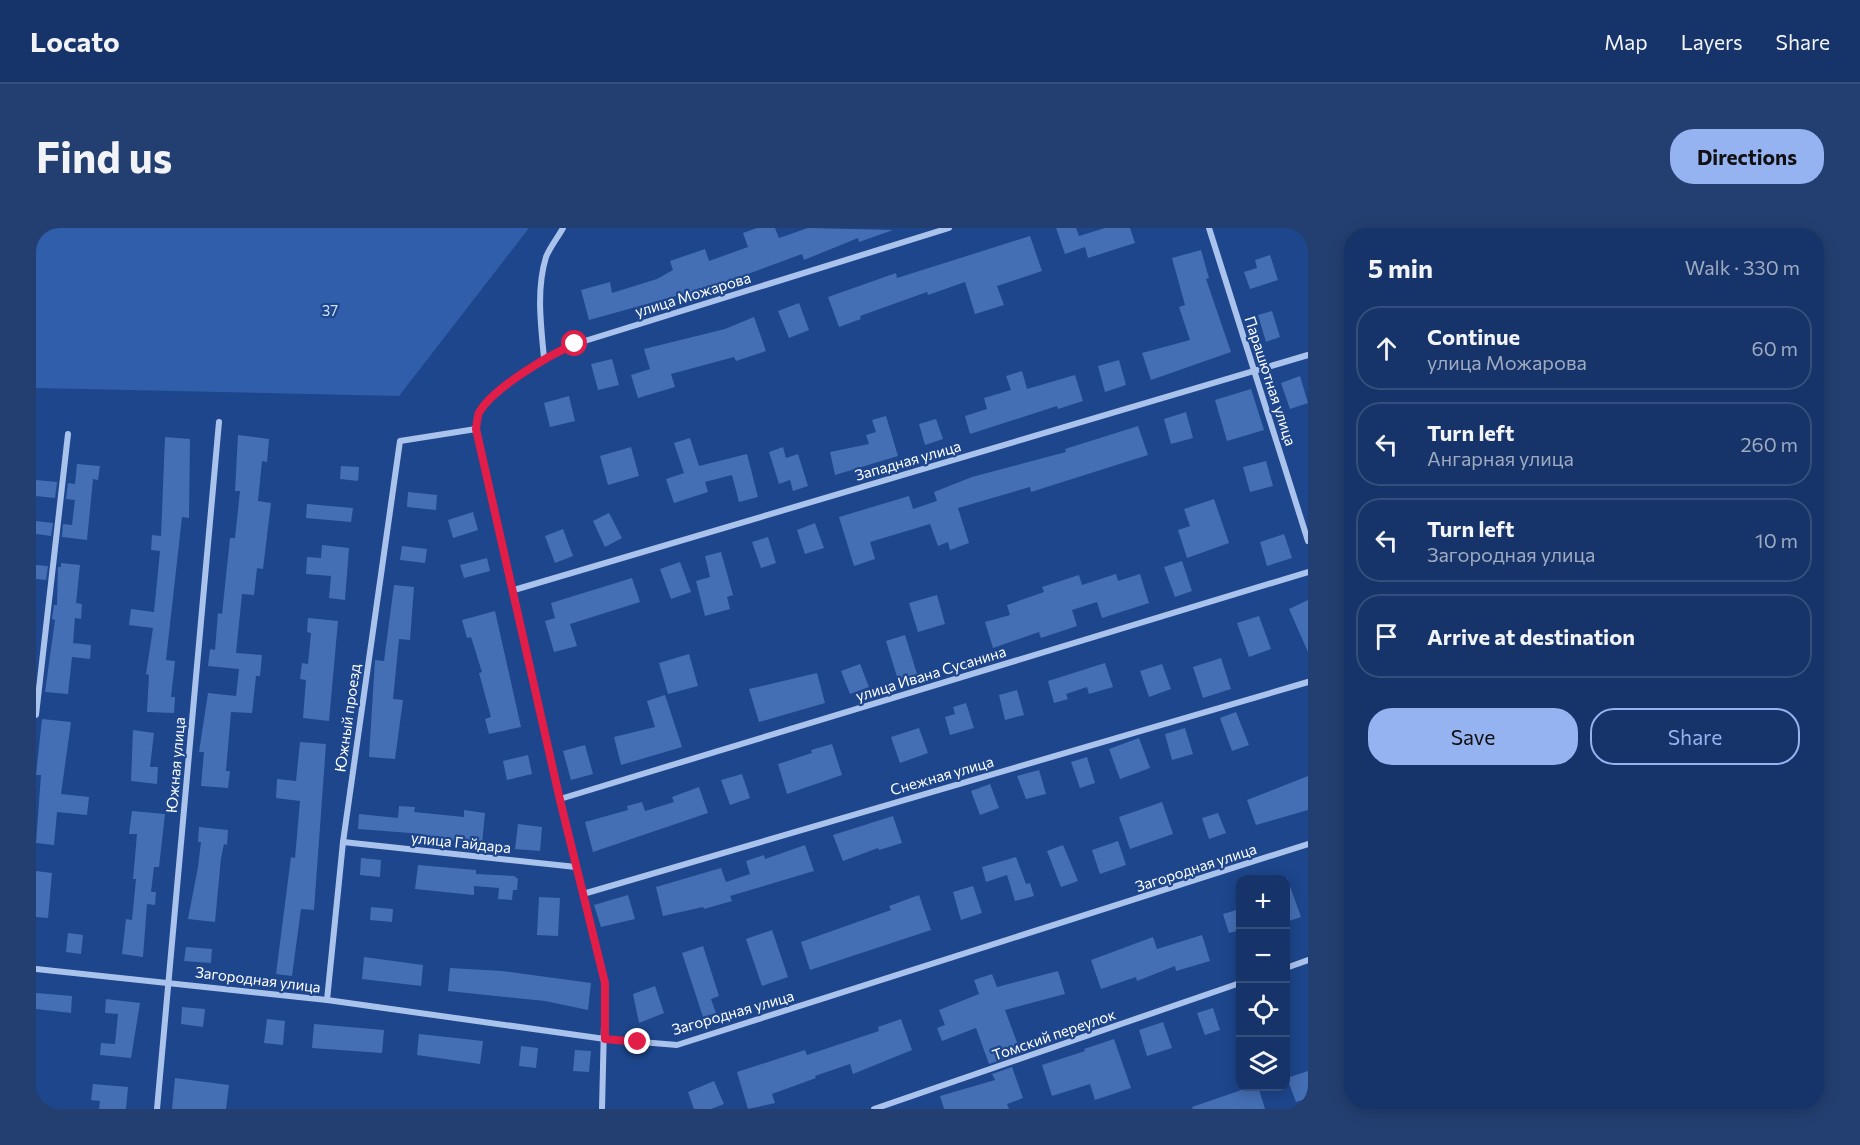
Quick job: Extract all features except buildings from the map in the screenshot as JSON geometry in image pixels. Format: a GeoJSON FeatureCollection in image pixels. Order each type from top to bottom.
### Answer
{"type":"FeatureCollection","features":[{"type":"Feature","properties":{"kind":"street"},"geometry":{"type":"LineString","coordinates":[[544,358],[539,311],[542,284],[547,256],[563,228]]}},
{"type":"Feature","properties":{"kind":"street","name":"улица Можарова"},"geometry":{"type":"LineString","coordinates":[[476,429],[479,412],[498,393],[544,358],[575,344],[949,228]]}},
{"type":"Feature","properties":{"kind":"street","name":"Парашютная улица"},"geometry":{"type":"LineString","coordinates":[[1209,228],[1308,541]]}},
{"type":"Feature","properties":{"kind":"street","name":"Западная улица"},"geometry":{"type":"LineString","coordinates":[[514,590],[1308,355]]}},
{"type":"Feature","properties":{"kind":"street","name":"Южная улица"},"geometry":{"type":"LineString","coordinates":[[156,1109],[219,422]]}},
{"type":"Feature","properties":{"kind":"street"},"geometry":{"type":"LineString","coordinates":[[476,429],[560,800],[605,983],[602,1109]]}},
{"type":"Feature","properties":{"kind":"street","name":"Южный проезд"},"geometry":{"type":"LineString","coordinates":[[327,1000],[343,842],[400,441],[476,429]]}},
{"type":"Feature","properties":{"kind":"street"},"geometry":{"type":"LineString","coordinates":[[36,715],[68,434]]}},
{"type":"Feature","properties":{"kind":"street","name":"улица Ивана Сусанина"},"geometry":{"type":"LineString","coordinates":[[560,800],[1308,572]]}},
{"type":"Feature","properties":{"kind":"street","name":"Снежная улица"},"geometry":{"type":"LineString","coordinates":[[583,894],[1308,682]]}},
{"type":"Feature","properties":{"kind":"street","name":"улица Гайдара"},"geometry":{"type":"LineString","coordinates":[[343,842],[576,867]]}},
{"type":"Feature","properties":{"kind":"street","name":"Загородная улица"},"geometry":{"type":"LineString","coordinates":[[36,969],[327,1000],[605,1039],[677,1045],[1308,844]]}},
{"type":"Feature","properties":{"kind":"street"},"geometry":{"type":"LineString","coordinates":[[1290,967],[1308,960]]}},
{"type":"Feature","properties":{"kind":"street","name":"Томский переулок"},"geometry":{"type":"LineString","coordinates":[[874,1109],[1236,984]]}},
{"type":"Feature","properties":{"kind":"green space","name":"37"},"geometry":{"type":"Polygon","coordinates":[[[36,228],[529,228],[399,396],[36,388],[36,228]]]}},
{"type":"Feature","properties":{"kind":"route"},"geometry":{"type":"LineString","coordinates":[[575,344],[544,358],[498,393],[479,412],[476,429],[560,800],[605,983],[605,1039],[638,1042]]}}]}
